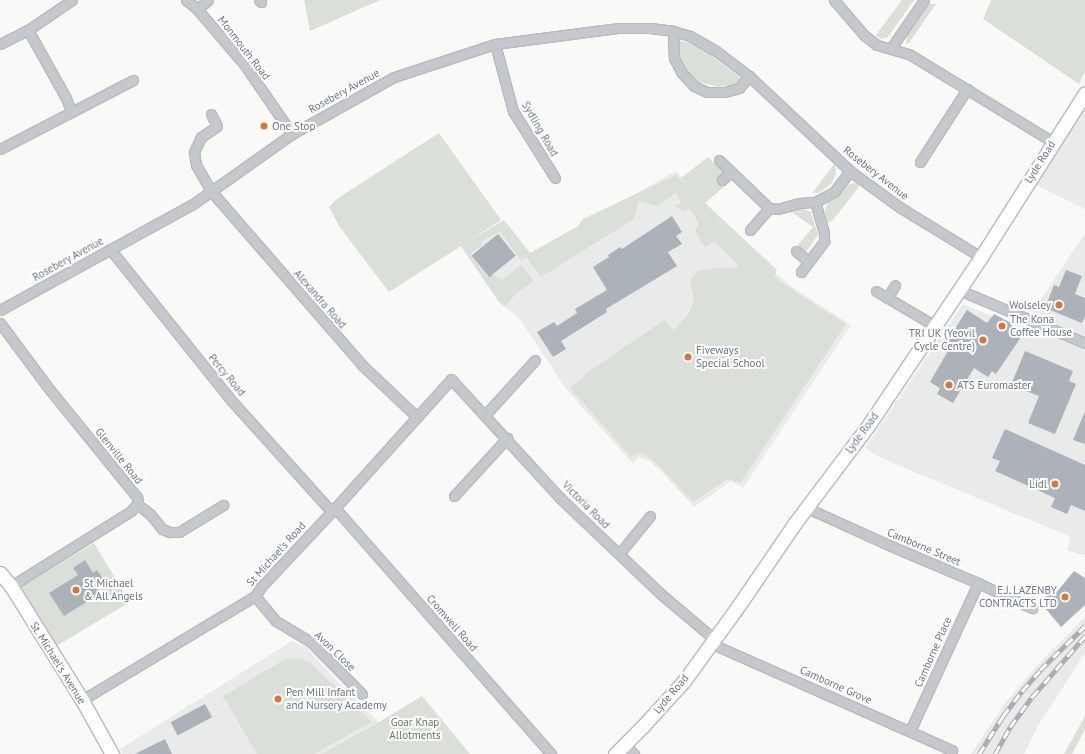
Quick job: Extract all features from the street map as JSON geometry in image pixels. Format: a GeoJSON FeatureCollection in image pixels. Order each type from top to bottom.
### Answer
{"type":"FeatureCollection","features":[{"type":"Feature","properties":{"kind":"street"},"geometry":{"type":"LineString","coordinates":[[0,44],[28,30],[72,0]]}},
{"type":"Feature","properties":{"kind":"street","name":"Monmouth Road"},"geometry":{"type":"LineString","coordinates":[[186,0],[197,9],[244,64],[292,134]]}},
{"type":"Feature","properties":{"kind":"street"},"geometry":{"type":"LineString","coordinates":[[197,9],[208,0]]}},
{"type":"Feature","properties":{"kind":"street"},"geometry":{"type":"LineString","coordinates":[[834,0],[864,35],[877,46],[891,48],[909,54],[1053,142]]}},
{"type":"Feature","properties":{"kind":"street"},"geometry":{"type":"LineString","coordinates":[[891,48],[924,0]]}},
{"type":"Feature","properties":{"kind":"street","name":"Rosebery Avenue"},"geometry":{"type":"LineString","coordinates":[[0,310],[193,204],[292,134],[394,77],[495,44],[619,28],[650,28],[673,31],[690,36],[716,52],[750,76],[850,171],[901,208],[981,257]]}},
{"type":"Feature","properties":{"kind":"street"},"geometry":{"type":"LineString","coordinates":[[28,30],[66,98],[71,111]]}},
{"type":"Feature","properties":{"kind":"street"},"geometry":{"type":"LineString","coordinates":[[673,31],[674,58],[682,72],[694,86],[708,92],[725,92],[739,88],[750,76]]}},
{"type":"Feature","properties":{"kind":"street","name":"Sydling Road"},"geometry":{"type":"LineString","coordinates":[[495,44],[513,111],[555,178]]}},
{"type":"Feature","properties":{"kind":"street"},"geometry":{"type":"LineString","coordinates":[[0,149],[133,80]]}},
{"type":"Feature","properties":{"kind":"street"},"geometry":{"type":"LineString","coordinates":[[920,162],[967,89]]}},
{"type":"Feature","properties":{"kind":"street","name":"Lyde Road"},"geometry":{"type":"LineString","coordinates":[[615,754],[629,749],[684,681],[807,506],[870,423],[981,257],[1085,93]]}},
{"type":"Feature","properties":{"kind":"street","name":"Alexandra Road"},"geometry":{"type":"LineString","coordinates":[[211,114],[217,126],[200,137],[194,152],[196,165],[211,191],[362,365],[417,417]]}},
{"type":"Feature","properties":{"kind":"street"},"geometry":{"type":"LineString","coordinates":[[719,160],[769,208],[778,209],[807,202],[815,202],[834,192],[850,171]]}},
{"type":"Feature","properties":{"kind":"street"},"geometry":{"type":"LineString","coordinates":[[722,180],[730,172]]}},
{"type":"Feature","properties":{"kind":"street"},"geometry":{"type":"LineString","coordinates":[[801,272],[824,241],[824,233],[815,202]]}},
{"type":"Feature","properties":{"kind":"street"},"geometry":{"type":"LineString","coordinates":[[750,230],[769,208]]}},
{"type":"Feature","properties":{"kind":"street","name":"Percy Road"},"geometry":{"type":"LineString","coordinates":[[110,249],[231,400],[333,510]]}},
{"type":"Feature","properties":{"kind":"street"},"geometry":{"type":"LineString","coordinates":[[796,251],[808,261]]}},
{"type":"Feature","properties":{"kind":"street"},"geometry":{"type":"LineString","coordinates":[[887,298],[895,285]]}},
{"type":"Feature","properties":{"kind":"street"},"geometry":{"type":"LineString","coordinates":[[959,290],[1085,343]]}},
{"type":"Feature","properties":{"kind":"street"},"geometry":{"type":"LineString","coordinates":[[876,291],[935,326]]}},
{"type":"Feature","properties":{"kind":"street","name":"Glenville Road"},"geometry":{"type":"LineString","coordinates":[[0,323],[50,390],[137,497],[138,504],[150,514],[162,529],[170,532],[179,532],[223,505]]}},
{"type":"Feature","properties":{"kind":"street"},"geometry":{"type":"LineString","coordinates":[[485,415],[535,360]]}},
{"type":"Feature","properties":{"kind":"street","name":"St Michael's Road"},"geometry":{"type":"LineString","coordinates":[[82,700],[255,596],[261,587],[333,510],[451,379]]}},
{"type":"Feature","properties":{"kind":"street","name":"Victoria Road"},"geometry":{"type":"LineString","coordinates":[[451,379],[507,438],[560,498],[712,641]]}},
{"type":"Feature","properties":{"kind":"street"},"geometry":{"type":"LineString","coordinates":[[454,496],[507,438]]}},
{"type":"Feature","properties":{"kind":"street"},"geometry":{"type":"LineString","coordinates":[[11,586],[131,511],[138,504]]}},
{"type":"Feature","properties":{"kind":"street","name":"Camborne Street"},"geometry":{"type":"LineString","coordinates":[[807,506],[816,512],[1032,608]]}},
{"type":"Feature","properties":{"kind":"street","name":"Cromwell Road"},"geometry":{"type":"LineString","coordinates":[[333,510],[551,754]]}},
{"type":"Feature","properties":{"kind":"street"},"geometry":{"type":"LineString","coordinates":[[619,554],[650,516]]}},
{"type":"Feature","properties":{"kind":"street","name":"St. Michael's Avenue"},"geometry":{"type":"LineString","coordinates":[[0,574],[11,586],[82,700],[112,754]]}},
{"type":"Feature","properties":{"kind":"street","name":"Camborne Place"},"geometry":{"type":"LineString","coordinates":[[910,731],[978,583]]}},
{"type":"Feature","properties":{"kind":"street","name":"Avon Close"},"geometry":{"type":"LineString","coordinates":[[255,596],[276,621],[311,642],[362,694]]}},
{"type":"Feature","properties":{"kind":"street","name":"Camborne Grove"},"geometry":{"type":"LineString","coordinates":[[712,641],[952,750]]}},
{"type":"Feature","properties":{"kind":"shaded area"},"geometry":{"type":"Polygon","coordinates":[[[1085,100],[1085,209],[1036,185],[1085,100]]]}},
{"type":"Feature","properties":{"kind":"shaded area","name":"Fiveways Special School"},"geometry":{"type":"Polygon","coordinates":[[[676,171],[743,245],[792,287],[851,325],[743,488],[731,481],[694,507],[659,469],[649,461],[639,457],[633,464],[566,389],[520,319],[499,302],[461,246],[504,220],[530,253],[676,171]]]}},
{"type":"Feature","properties":{"kind":"shaded area"},"geometry":{"type":"Polygon","coordinates":[[[1085,233],[1085,556],[1067,550],[1071,537],[877,456],[865,448],[963,304],[1032,333],[1034,310],[1085,233]]]}},
{"type":"Feature","properties":{"kind":"shaded area"},"geometry":{"type":"Polygon","coordinates":[[[1085,617],[1085,653],[1039,724],[1024,754],[971,754],[1005,703],[1040,662],[1085,617]]]}},
{"type":"Feature","properties":{"kind":"shaded area","name":"Pen Mill Infant and Nursery Academy"},"geometry":{"type":"Polygon","coordinates":[[[292,641],[306,647],[332,676],[379,722],[321,754],[122,754],[120,749],[292,641]]]}},
{"type":"Feature","properties":{"kind":"green space"},"geometry":{"type":"Polygon","coordinates":[[[304,0],[380,0],[310,31],[304,0]]]}},
{"type":"Feature","properties":{"kind":"green space"},"geometry":{"type":"Polygon","coordinates":[[[902,0],[914,0],[888,37],[881,39],[876,35],[902,0]]]}},
{"type":"Feature","properties":{"kind":"green space"},"geometry":{"type":"Polygon","coordinates":[[[991,0],[1085,0],[1085,71],[1079,84],[983,19],[991,0]]]}},
{"type":"Feature","properties":{"kind":"green space"},"geometry":{"type":"Polygon","coordinates":[[[930,4],[936,4],[909,43],[906,44],[907,34],[918,16],[930,4]]]}},
{"type":"Feature","properties":{"kind":"green space"},"geometry":{"type":"Polygon","coordinates":[[[678,40],[689,43],[708,53],[739,77],[741,81],[733,85],[719,87],[699,82],[683,67],[676,45],[678,40]]]}},
{"type":"Feature","properties":{"kind":"green space","name":"Fiveways Special School"},"geometry":{"type":"Polygon","coordinates":[[[439,133],[501,220],[467,242],[504,220],[530,253],[577,227],[583,219],[676,175],[694,193],[681,178],[708,157],[721,170],[730,182],[705,203],[777,270],[774,276],[785,285],[846,324],[740,483],[727,479],[693,502],[657,464],[644,454],[638,453],[631,457],[570,388],[591,370],[664,320],[674,330],[689,313],[694,300],[690,280],[698,271],[716,268],[736,268],[739,266],[714,241],[705,248],[695,231],[699,224],[690,209],[684,212],[675,206],[681,203],[676,193],[657,206],[639,201],[634,219],[541,277],[526,257],[521,261],[500,231],[481,242],[482,245],[470,254],[487,277],[492,274],[502,280],[521,265],[534,281],[517,293],[505,306],[499,302],[461,246],[389,292],[339,226],[329,207],[338,198],[439,133]]]}},
{"type":"Feature","properties":{"kind":"green space"},"geometry":{"type":"Polygon","coordinates":[[[835,163],[836,173],[832,183],[819,193],[812,193],[835,163]]]}},
{"type":"Feature","properties":{"kind":"green space"},"geometry":{"type":"Polygon","coordinates":[[[854,183],[858,184],[859,187],[833,220],[827,223],[825,211],[828,202],[846,186],[854,183]]]}},
{"type":"Feature","properties":{"kind":"green space"},"geometry":{"type":"Polygon","coordinates":[[[798,207],[811,212],[818,235],[805,253],[797,246],[813,227],[789,210],[798,207]]]}},
{"type":"Feature","properties":{"kind":"green space"},"geometry":{"type":"Polygon","coordinates":[[[94,543],[130,602],[54,647],[19,588],[94,543]]]}},
{"type":"Feature","properties":{"kind":"green space"},"geometry":{"type":"Polygon","coordinates":[[[287,658],[302,659],[309,662],[372,722],[314,754],[257,754],[223,696],[287,658]]]}},
{"type":"Feature","properties":{"kind":"green space","name":"Goar Knap Allotments"},"geometry":{"type":"Polygon","coordinates":[[[422,696],[470,754],[321,754],[379,722],[422,696]]]}},
{"type":"Feature","properties":{"kind":"green space"},"geometry":{"type":"Polygon","coordinates":[[[1085,716],[1085,729],[1072,754],[1064,754],[1085,716]]]}},
{"type":"Feature","properties":{"kind":"building"},"geometry":{"type":"Polygon","coordinates":[[[672,216],[682,232],[676,236],[682,244],[668,252],[677,266],[606,309],[607,312],[561,341],[566,349],[553,357],[537,332],[554,322],[557,326],[577,313],[575,309],[607,290],[593,267],[609,257],[608,255],[620,247],[622,249],[672,216]]]}},
{"type":"Feature","properties":{"kind":"building"},"geometry":{"type":"Polygon","coordinates":[[[498,234],[516,256],[489,277],[472,255],[498,234]]]}},
{"type":"Feature","properties":{"kind":"building"},"geometry":{"type":"Polygon","coordinates":[[[1066,270],[1082,276],[1075,294],[1085,298],[1085,316],[1082,323],[1045,308],[1054,285],[1059,287],[1066,270]]]}},
{"type":"Feature","properties":{"kind":"building","name":"TRI UK (Yeovil Cycle Centre)"},"geometry":{"type":"Polygon","coordinates":[[[967,310],[987,323],[994,314],[1013,324],[1010,329],[1021,337],[996,374],[992,371],[988,377],[974,368],[953,403],[937,394],[940,388],[930,382],[948,351],[943,347],[967,310]]]}},
{"type":"Feature","properties":{"kind":"building"},"geometry":{"type":"Polygon","coordinates":[[[1025,351],[1073,371],[1069,381],[1076,384],[1055,434],[1028,423],[1039,396],[1011,385],[1025,351]]]}},
{"type":"Feature","properties":{"kind":"building"},"geometry":{"type":"Polygon","coordinates":[[[1085,411],[1085,444],[1073,440],[1085,411]]]}},
{"type":"Feature","properties":{"kind":"building","name":"Lidl"},"geometry":{"type":"Polygon","coordinates":[[[1005,429],[1085,465],[1085,511],[1071,505],[1067,514],[1051,507],[1055,498],[995,471],[1000,461],[992,458],[1005,429]]]}},
{"type":"Feature","properties":{"kind":"building","name":"St Michael & All Angels"},"geometry":{"type":"Polygon","coordinates":[[[85,560],[93,573],[97,570],[105,582],[97,587],[101,593],[64,616],[49,593],[78,575],[73,568],[85,560]]]}},
{"type":"Feature","properties":{"kind":"building","name":"E.J. LAZENBY CONTRACTS LTD"},"geometry":{"type":"Polygon","coordinates":[[[1074,571],[1085,578],[1085,605],[1061,627],[1046,609],[1051,605],[1044,600],[1049,592],[1055,594],[1074,571]]]}},
{"type":"Feature","properties":{"kind":"building"},"geometry":{"type":"Polygon","coordinates":[[[205,704],[212,717],[178,736],[171,722],[205,704]]]}},
{"type":"Feature","properties":{"kind":"building"},"geometry":{"type":"Polygon","coordinates":[[[165,739],[172,754],[135,754],[165,739]]]}},
{"type":"Feature","properties":{"kind":"railway"},"geometry":{"type":"LineString","coordinates":[[979,754],[1003,716],[1022,691],[1040,670],[1085,626]]}},
{"type":"Feature","properties":{"kind":"railway"},"geometry":{"type":"LineString","coordinates":[[995,754],[1010,727],[1032,697],[1085,636]]}},
{"type":"Feature","properties":{"kind":"place","name":"One Stop"},"geometry":{"type":"Point","coordinates":[264,126]}},
{"type":"Feature","properties":{"kind":"place","name":"Wolseley"},"geometry":{"type":"Point","coordinates":[1059,305]}},
{"type":"Feature","properties":{"kind":"place","name":"The Kona Coffee House"},"geometry":{"type":"Point","coordinates":[1002,326]}},
{"type":"Feature","properties":{"kind":"place","name":"TRI UK (Yeovil Cycle Centre)"},"geometry":{"type":"Point","coordinates":[983,340]}},
{"type":"Feature","properties":{"kind":"place","name":"Fiveways Special School"},"geometry":{"type":"Point","coordinates":[688,357]}},
{"type":"Feature","properties":{"kind":"place","name":"ATS Euromaster"},"geometry":{"type":"Point","coordinates":[949,385]}},
{"type":"Feature","properties":{"kind":"place","name":"Lidl"},"geometry":{"type":"Point","coordinates":[1055,484]}},
{"type":"Feature","properties":{"kind":"place","name":"St Michael & All Angels"},"geometry":{"type":"Point","coordinates":[76,590]}},
{"type":"Feature","properties":{"kind":"place","name":"E.J. LAZENBY CONTRACTS LTD"},"geometry":{"type":"Point","coordinates":[1065,597]}},
{"type":"Feature","properties":{"kind":"place","name":"Pen Mill Infant and Nursery Academy"},"geometry":{"type":"Point","coordinates":[278,699]}}]}
